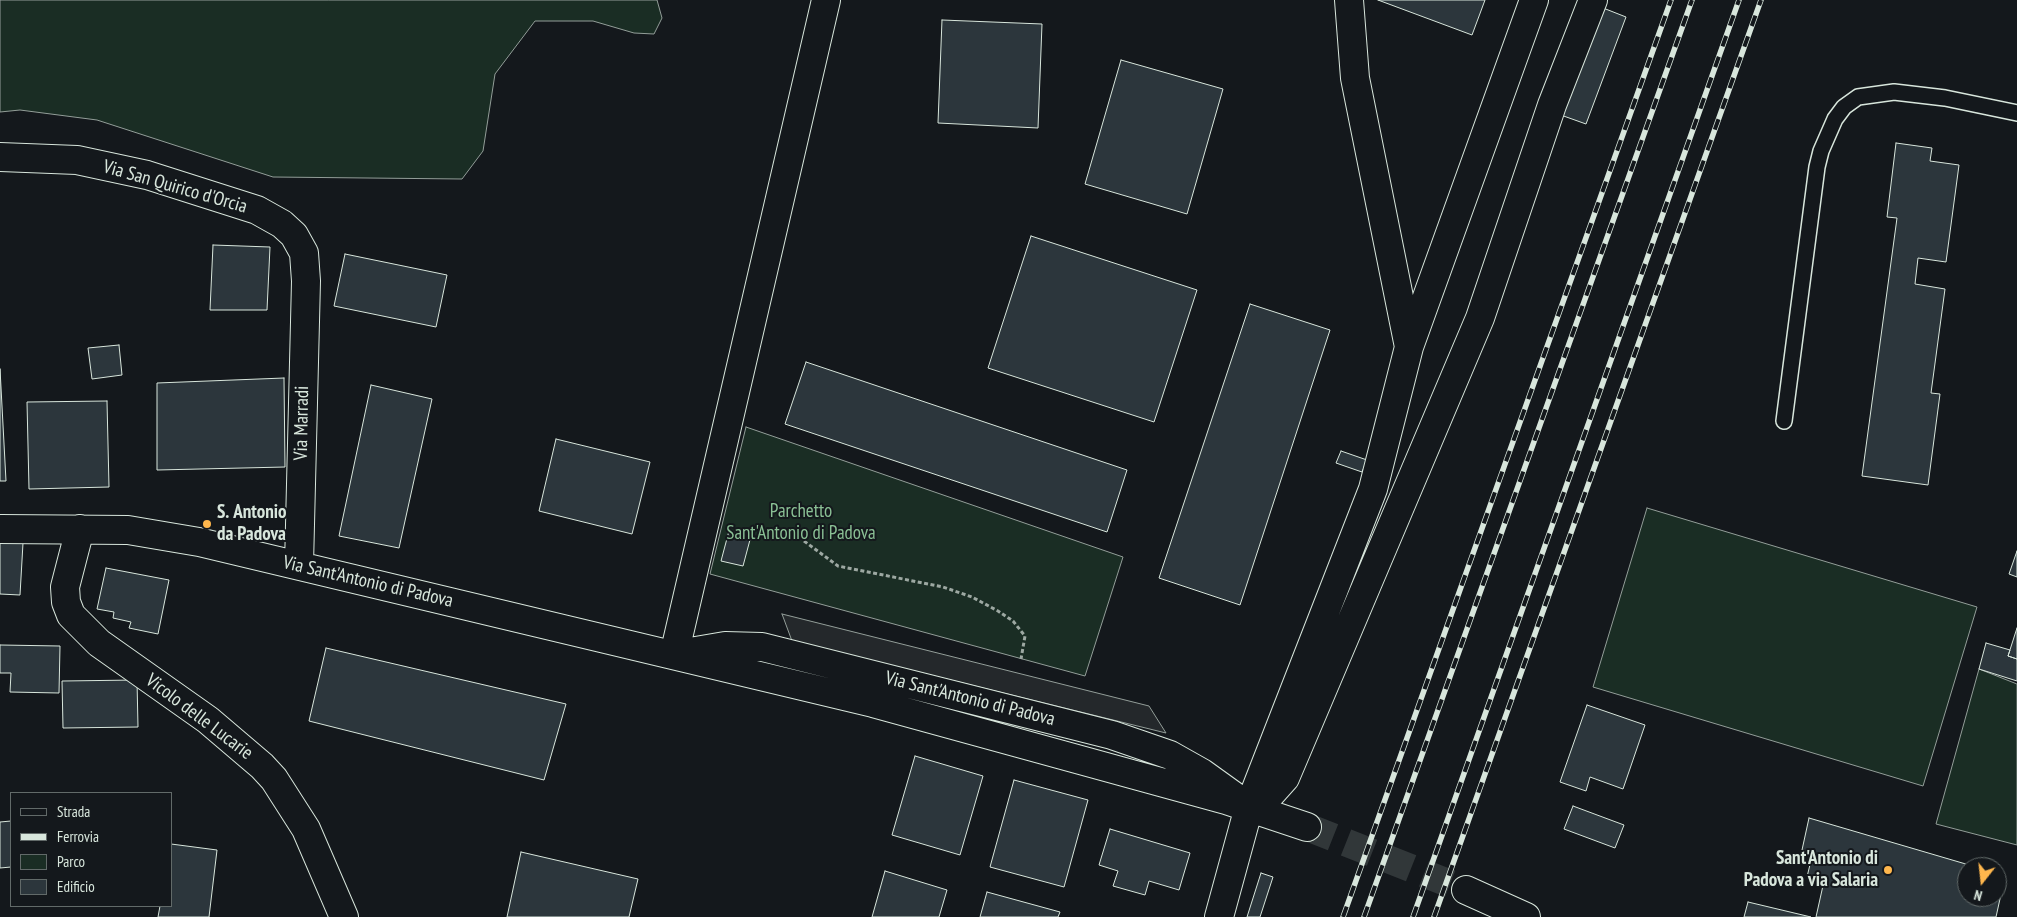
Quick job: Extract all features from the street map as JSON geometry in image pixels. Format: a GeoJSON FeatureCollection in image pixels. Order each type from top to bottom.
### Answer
{"type":"FeatureCollection","features":[{"type":"Feature","properties":{"kind":"street"},"geometry":{"type":"LineString","coordinates":[[674,655],[826,0]]}},
{"type":"Feature","properties":{"kind":"street"},"geometry":{"type":"LineString","coordinates":[[1349,0],[1355,78],[1410,347]]}},
{"type":"Feature","properties":{"kind":"street"},"geometry":{"type":"LineString","coordinates":[[1219,917],[1249,807],[1373,489],[1410,347],[1534,0]]}},
{"type":"Feature","properties":{"kind":"street"},"geometry":{"type":"LineString","coordinates":[[1249,807],[1268,797],[1285,778],[1480,318],[1552,105],[1592,0]]}},
{"type":"Feature","properties":{"kind":"street","name":"Via San Quirico d'Orcia"},"geometry":{"type":"LineString","coordinates":[[0,157],[58,158],[106,165],[166,180],[257,210],[282,224],[294,235],[304,253],[306,281]]}},
{"type":"Feature","properties":{"kind":"street","name":"Via Marradi"},"geometry":{"type":"LineString","coordinates":[[299,565],[306,281]]}},
{"type":"Feature","properties":{"kind":"street","name":"Via Sant'Antonio di Padova"},"geometry":{"type":"LineString","coordinates":[[0,529],[128,530],[174,537],[299,565],[914,713],[1249,807],[1307,827]]}},
{"type":"Feature","properties":{"kind":"street","name":"Vicolo delle Lucarie"},"geometry":{"type":"LineString","coordinates":[[80,529],[65,587],[66,602],[70,615],[99,643],[208,720],[262,766],[274,779],[306,829],[344,917]]}},
{"type":"Feature","properties":{"kind":"street"},"geometry":{"type":"LineString","coordinates":[[1466,890],[1526,917]]}},
{"type":"Feature","properties":{"kind":"lane"},"geometry":{"type":"LineString","coordinates":[[1784,421],[1817,167],[1821,151],[1835,119],[1844,106],[1858,97],[1894,92],[1945,98],[2017,113]]}},
{"type":"Feature","properties":{"kind":"path"},"geometry":{"type":"LineString","coordinates":[[804,541],[838,566],[944,587],[972,597],[998,611],[1014,621],[1025,636],[1021,659]]}},
{"type":"Feature","properties":{"kind":"green space"},"geometry":{"type":"Polygon","coordinates":[[[0,0],[657,0],[662,18],[654,34],[634,33],[593,21],[535,21],[495,74],[483,151],[462,179],[273,177],[97,120],[20,110],[0,112],[0,0]]]}},
{"type":"Feature","properties":{"kind":"green space","name":"Parchetto Sant'Antonio di Padova"},"geometry":{"type":"Polygon","coordinates":[[[746,427],[1123,557],[1085,676],[710,574],[746,427]]]}},
{"type":"Feature","properties":{"kind":"green space"},"geometry":{"type":"Polygon","coordinates":[[[1647,508],[1977,607],[1923,786],[1593,687],[1647,508]]]}},
{"type":"Feature","properties":{"kind":"green space"},"geometry":{"type":"Polygon","coordinates":[[[1979,669],[2017,684],[2017,845],[1936,824],[1979,669]]]}},
{"type":"Feature","properties":{"kind":"shaded area"},"geometry":{"type":"Polygon","coordinates":[[[782,614],[1149,706],[1166,733],[792,641],[782,614]]]}},
{"type":"Feature","properties":{"kind":"building"},"geometry":{"type":"Polygon","coordinates":[[[1378,0],[1485,0],[1472,35],[1378,0]]]}},
{"type":"Feature","properties":{"kind":"building"},"geometry":{"type":"Polygon","coordinates":[[[1598,6],[1626,17],[1586,124],[1558,114],[1598,6]]]}},
{"type":"Feature","properties":{"kind":"building"},"geometry":{"type":"Polygon","coordinates":[[[942,20],[1042,24],[1038,128],[938,123],[942,20]]]}},
{"type":"Feature","properties":{"kind":"building"},"geometry":{"type":"Polygon","coordinates":[[[1121,60],[1223,89],[1187,214],[1085,184],[1121,60]]]}},
{"type":"Feature","properties":{"kind":"building"},"geometry":{"type":"Polygon","coordinates":[[[1896,143],[1932,148],[1930,161],[1959,165],[1946,262],[1918,258],[1915,284],[1945,289],[1931,393],[1940,394],[1928,485],[1862,476],[1897,218],[1887,217],[1896,143]]]}},
{"type":"Feature","properties":{"kind":"building"},"geometry":{"type":"Polygon","coordinates":[[[1031,236],[1197,290],[1154,422],[988,368],[1031,236]]]}},
{"type":"Feature","properties":{"kind":"building"},"geometry":{"type":"Polygon","coordinates":[[[213,245],[270,247],[267,310],[210,310],[213,245]]]}},
{"type":"Feature","properties":{"kind":"building"},"geometry":{"type":"Polygon","coordinates":[[[345,254],[447,275],[436,327],[334,306],[345,254]]]}},
{"type":"Feature","properties":{"kind":"building"},"geometry":{"type":"Polygon","coordinates":[[[1250,304],[1330,330],[1240,605],[1159,578],[1250,304]]]}},
{"type":"Feature","properties":{"kind":"building"},"geometry":{"type":"Polygon","coordinates":[[[119,345],[122,375],[92,379],[88,348],[119,345]]]}},
{"type":"Feature","properties":{"kind":"building"},"geometry":{"type":"Polygon","coordinates":[[[806,362],[1127,470],[1107,532],[785,424],[806,362]]]}},
{"type":"Feature","properties":{"kind":"building"},"geometry":{"type":"Polygon","coordinates":[[[0,369],[6,481],[0,481],[0,369]]]}},
{"type":"Feature","properties":{"kind":"building"},"geometry":{"type":"Polygon","coordinates":[[[284,378],[285,467],[157,470],[157,383],[284,378]]]}},
{"type":"Feature","properties":{"kind":"building"},"geometry":{"type":"Polygon","coordinates":[[[371,385],[432,399],[399,548],[339,536],[371,385]]]}},
{"type":"Feature","properties":{"kind":"building"},"geometry":{"type":"Polygon","coordinates":[[[107,401],[109,487],[29,489],[27,402],[107,401]]]}},
{"type":"Feature","properties":{"kind":"building"},"geometry":{"type":"Polygon","coordinates":[[[556,439],[650,462],[632,534],[539,511],[556,439]]]}},
{"type":"Feature","properties":{"kind":"building"},"geometry":{"type":"Polygon","coordinates":[[[1341,451],[1367,460],[1362,472],[1336,463],[1341,451]]]}},
{"type":"Feature","properties":{"kind":"building"},"geometry":{"type":"Polygon","coordinates":[[[729,531],[751,536],[743,566],[721,561],[729,531]]]}},
{"type":"Feature","properties":{"kind":"building"},"geometry":{"type":"Polygon","coordinates":[[[0,542],[23,543],[20,595],[0,594],[0,542]]]}},
{"type":"Feature","properties":{"kind":"building"},"geometry":{"type":"Polygon","coordinates":[[[2017,551],[2017,577],[2009,574],[2017,551]]]}},
{"type":"Feature","properties":{"kind":"building"},"geometry":{"type":"Polygon","coordinates":[[[106,568],[169,580],[158,634],[129,628],[131,622],[113,618],[114,612],[97,609],[106,568]]]}},
{"type":"Feature","properties":{"kind":"building"},"geometry":{"type":"Polygon","coordinates":[[[2017,628],[2017,659],[2008,656],[2017,628]]]}},
{"type":"Feature","properties":{"kind":"building"},"geometry":{"type":"Polygon","coordinates":[[[1986,643],[2010,650],[2008,656],[2017,659],[2017,681],[1979,669],[1986,643]]]}},
{"type":"Feature","properties":{"kind":"building"},"geometry":{"type":"Polygon","coordinates":[[[0,645],[60,646],[59,693],[10,692],[11,673],[0,673],[0,645]]]}},
{"type":"Feature","properties":{"kind":"building"},"geometry":{"type":"Polygon","coordinates":[[[326,648],[566,704],[544,780],[309,721],[326,648]]]}},
{"type":"Feature","properties":{"kind":"building"},"geometry":{"type":"Polygon","coordinates":[[[137,680],[138,727],[63,728],[62,681],[137,680]]]}},
{"type":"Feature","properties":{"kind":"building"},"geometry":{"type":"Polygon","coordinates":[[[1587,705],[1645,725],[1623,789],[1590,777],[1586,791],[1560,782],[1587,705]]]}},
{"type":"Feature","properties":{"kind":"building"},"geometry":{"type":"Polygon","coordinates":[[[915,756],[983,776],[960,855],[892,835],[915,756]]]}},
{"type":"Feature","properties":{"kind":"building"},"geometry":{"type":"Polygon","coordinates":[[[1014,780],[1088,800],[1064,887],[990,867],[1014,780]]]}},
{"type":"Feature","properties":{"kind":"building"},"geometry":{"type":"Polygon","coordinates":[[[1573,806],[1624,825],[1615,848],[1564,829],[1573,806]]]}},
{"type":"Feature","properties":{"kind":"building","name":"Sant'Antonio di Padova a via Salaria"},"geometry":{"type":"Polygon","coordinates":[[[1809,818],[1957,861],[1957,907],[1998,907],[1996,917],[1816,917],[1824,881],[1807,877],[1813,852],[1802,850],[1809,818]]]}},
{"type":"Feature","properties":{"kind":"building"},"geometry":{"type":"Polygon","coordinates":[[[10,821],[10,867],[0,868],[0,822],[10,821]]]}},
{"type":"Feature","properties":{"kind":"building"},"geometry":{"type":"Polygon","coordinates":[[[1110,829],[1190,853],[1179,890],[1149,881],[1145,895],[1113,886],[1118,871],[1099,865],[1110,829]]]}},
{"type":"Feature","properties":{"kind":"building"},"geometry":{"type":"Polygon","coordinates":[[[172,844],[217,850],[209,917],[158,917],[160,907],[172,907],[172,844]]]}},
{"type":"Feature","properties":{"kind":"building"},"geometry":{"type":"Polygon","coordinates":[[[521,852],[638,879],[629,917],[507,917],[521,852]]]}},
{"type":"Feature","properties":{"kind":"building"},"geometry":{"type":"Polygon","coordinates":[[[885,871],[947,890],[939,917],[872,917],[885,871]]]}},
{"type":"Feature","properties":{"kind":"building"},"geometry":{"type":"Polygon","coordinates":[[[1261,873],[1273,877],[1260,917],[1247,917],[1261,873]]]}},
{"type":"Feature","properties":{"kind":"building"},"geometry":{"type":"Polygon","coordinates":[[[987,892],[1060,912],[1058,917],[980,917],[987,892]]]}},
{"type":"Feature","properties":{"kind":"building","name":"Sant'Antonio di Padova a via Salaria"},"geometry":{"type":"Polygon","coordinates":[[[1748,902],[1811,917],[1744,917],[1748,902]]]}},
{"type":"Feature","properties":{"kind":"tunnel"},"geometry":{"type":"LineString","coordinates":[[1307,827],[1466,890]]}},
{"type":"Feature","properties":{"kind":"railway"},"geometry":{"type":"LineString","coordinates":[[1343,917],[1671,0]]}},
{"type":"Feature","properties":{"kind":"railway"},"geometry":{"type":"LineString","coordinates":[[1364,917],[1692,0]]}},
{"type":"Feature","properties":{"kind":"railway"},"geometry":{"type":"LineString","coordinates":[[1413,917],[1739,0]]}},
{"type":"Feature","properties":{"kind":"railway"},"geometry":{"type":"LineString","coordinates":[[1434,917],[1761,0]]}},
{"type":"Feature","properties":{"kind":"place","name":"S. Antonio da Padova"},"geometry":{"type":"Point","coordinates":[207,524]}},
{"type":"Feature","properties":{"kind":"place","name":"Sant'Antonio di Padova a via Salaria"},"geometry":{"type":"Point","coordinates":[1888,870]}}]}
